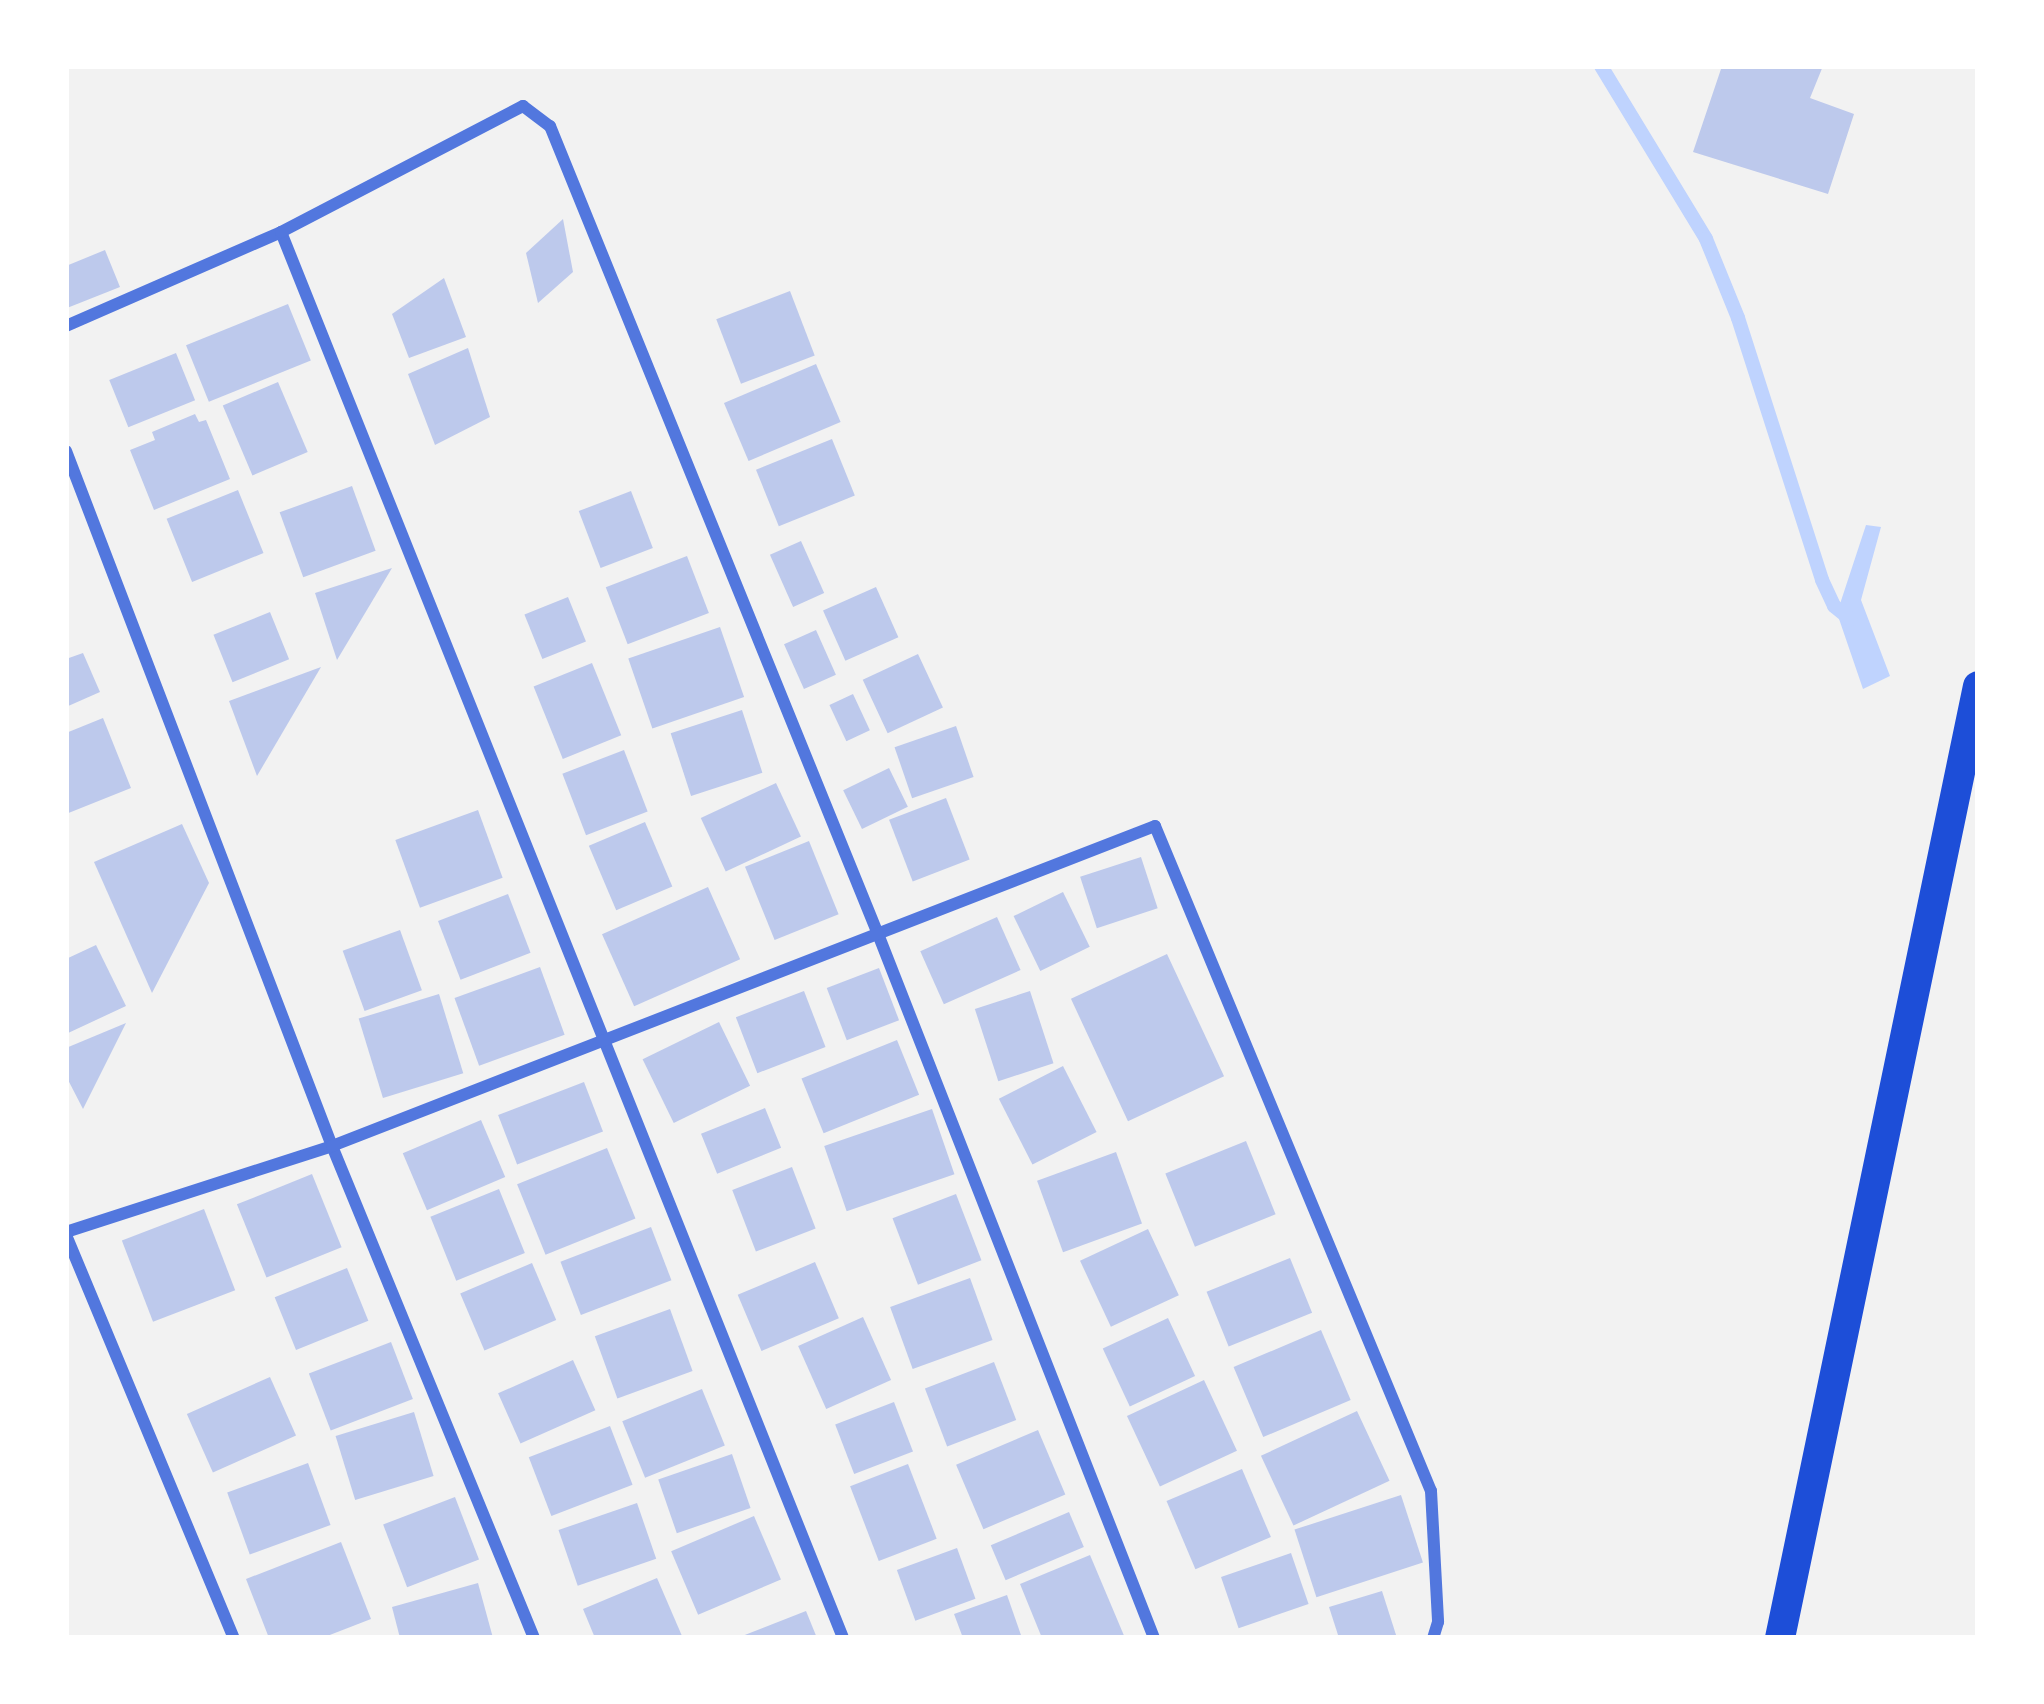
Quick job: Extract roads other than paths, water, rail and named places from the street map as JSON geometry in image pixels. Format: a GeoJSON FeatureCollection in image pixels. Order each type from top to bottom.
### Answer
{"type":"FeatureCollection","features":[{"type":"Feature","properties":{"kind":"main road"},"geometry":{"type":"LineString","coordinates":[[1780,1638],[1978,686]]}},
{"type":"Feature","properties":{"kind":"street"},"geometry":{"type":"LineString","coordinates":[[66,326],[281,232],[523,106],[550,126],[878,934],[1154,1638]]}},
{"type":"Feature","properties":{"kind":"street"},"geometry":{"type":"LineString","coordinates":[[281,232],[609,1042],[843,1638]]}},
{"type":"Feature","properties":{"kind":"street"},"geometry":{"type":"LineString","coordinates":[[66,451],[332,1146],[534,1638]]}},
{"type":"Feature","properties":{"kind":"street"},"geometry":{"type":"LineString","coordinates":[[234,1638],[66,1234],[332,1146],[1155,826],[1431,1491],[1438,1622],[1433,1638]]}},
{"type":"Feature","properties":{"kind":"water"},"geometry":{"type":"Polygon","coordinates":[[[1866,525],[1881,527],[1861,600],[1890,676],[1863,689],[1837,613],[1866,525]]]}},
{"type":"Feature","properties":{"kind":"waterway"},"geometry":{"type":"LineString","coordinates":[[1601,66],[1706,239],[1738,318],[1822,580],[1834,606],[1850,619]]}}]}
